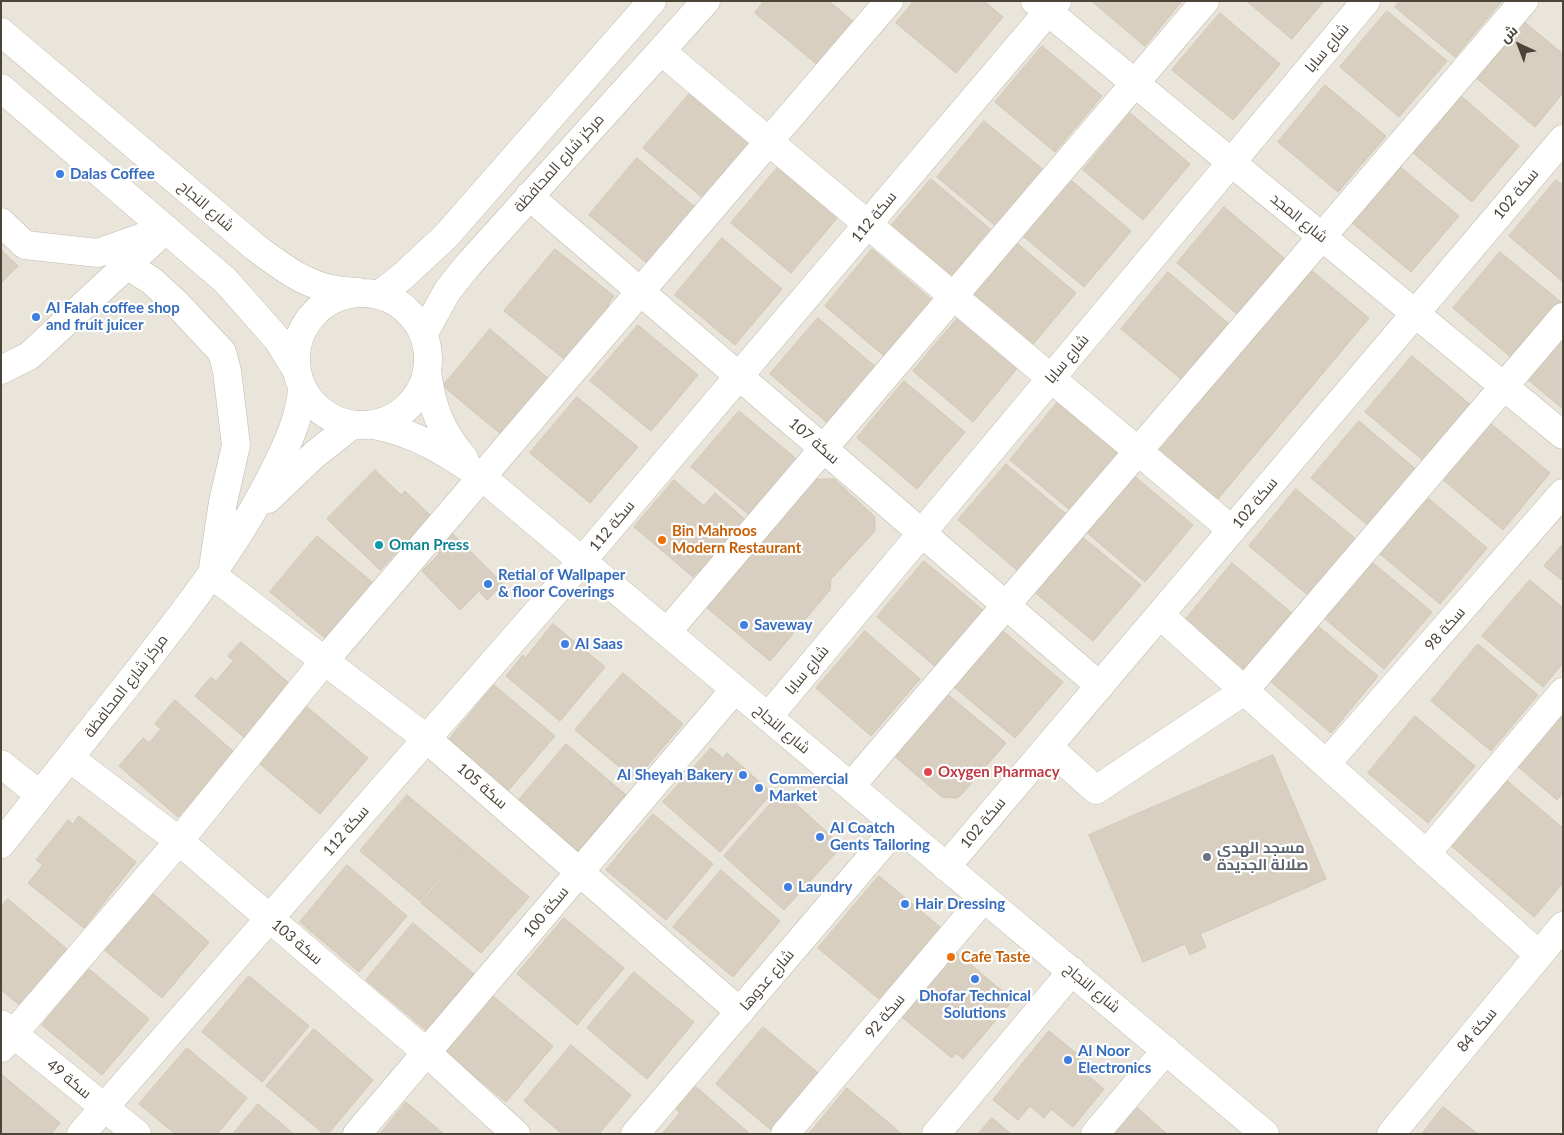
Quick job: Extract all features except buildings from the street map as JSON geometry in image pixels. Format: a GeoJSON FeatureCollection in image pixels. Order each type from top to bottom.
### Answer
{"type":"FeatureCollection","features":[{"type":"Feature","properties":{"kind":"street","name":"مركز شارع المحافظة"},"geometry":{"type":"LineString","coordinates":[[424,333],[448,290],[529,196],[706,1]]}},
{"type":"Feature","properties":{"kind":"street"},"geometry":{"type":"LineString","coordinates":[[5,1035],[179,841],[325,660],[888,1]]}},
{"type":"Feature","properties":{"kind":"street"},"geometry":{"type":"LineString","coordinates":[[667,632],[1204,1]]}},
{"type":"Feature","properties":{"kind":"street","name":"شارع سابا"},"geometry":{"type":"LineString","coordinates":[[768,717],[1366,1]]}},
{"type":"Feature","properties":{"kind":"street"},"geometry":{"type":"LineString","coordinates":[[851,786],[1524,1]]}},
{"type":"Feature","properties":{"kind":"street","name":"شارع المجد"},"geometry":{"type":"LineString","coordinates":[[1046,5],[1135,83],[1563,435]]}},
{"type":"Feature","properties":{"kind":"street","name":"سكة 112"},"geometry":{"type":"LineString","coordinates":[[81,1134],[582,561],[868,224],[1046,5]]}},
{"type":"Feature","properties":{"kind":"street"},"geometry":{"type":"LineString","coordinates":[[369,294],[421,261],[446,236],[637,6]]}},
{"type":"Feature","properties":{"kind":"street","name":"شارع النجاح"},"geometry":{"type":"LineString","coordinates":[[1,32],[260,251],[301,278],[330,291],[369,294]]}},
{"type":"Feature","properties":{"kind":"street"},"geometry":{"type":"LineString","coordinates":[[661,51],[1232,530]]}},
{"type":"Feature","properties":{"kind":"street"},"geometry":{"type":"LineString","coordinates":[[1,88],[212,268],[244,300],[278,340],[298,378],[314,406],[332,419],[363,425],[393,418],[410,405],[422,389],[428,371],[428,352],[424,333],[413,316],[398,303],[369,294],[337,298],[318,309],[301,332],[296,346],[298,378]]}},
{"type":"Feature","properties":{"kind":"street","name":"سكة 102"},"geometry":{"type":"LineString","coordinates":[[946,866],[1563,139]]}},
{"type":"Feature","properties":{"kind":"street","name":"سكة 107"},"geometry":{"type":"LineString","coordinates":[[529,196],[1100,686]]}},
{"type":"Feature","properties":{"kind":"street"},"geometry":{"type":"LineString","coordinates":[[1,222],[25,245],[98,253],[166,229]]}},
{"type":"Feature","properties":{"kind":"street"},"geometry":{"type":"LineString","coordinates":[[1,370],[29,356],[166,229]]}},
{"type":"Feature","properties":{"kind":"street"},"geometry":{"type":"LineString","coordinates":[[127,265],[152,281],[184,311],[222,352],[228,371],[236,445],[222,502],[212,575]]}},
{"type":"Feature","properties":{"kind":"street"},"geometry":{"type":"LineString","coordinates":[[1048,747],[1096,790],[1244,691],[1563,317]]}},
{"type":"Feature","properties":{"kind":"street","name":"شارع النجاح"},"geometry":{"type":"LineString","coordinates":[[428,371],[433,407],[440,424],[462,456],[482,477],[1166,1050],[1254,1130]]}},
{"type":"Feature","properties":{"kind":"street","name":"مركز شارع المحافظة"},"geometry":{"type":"LineString","coordinates":[[1,844],[212,575],[246,524],[288,442],[298,414],[298,378]]}},
{"type":"Feature","properties":{"kind":"street","name":"مركز شارع المحافظة"},"geometry":{"type":"LineString","coordinates":[[246,524],[298,470],[363,425]]}},
{"type":"Feature","properties":{"kind":"street","name":"شارع النجاح"},"geometry":{"type":"LineString","coordinates":[[363,425],[405,433],[428,442],[482,477]]}},
{"type":"Feature","properties":{"kind":"street","name":"سكة 98"},"geometry":{"type":"LineString","coordinates":[[1326,764],[1563,493]]}},
{"type":"Feature","properties":{"kind":"street","name":"سكة 105"},"geometry":{"type":"LineString","coordinates":[[212,575],[427,739],[740,1012]]}},
{"type":"Feature","properties":{"kind":"street"},"geometry":{"type":"LineString","coordinates":[[1160,615],[1539,955]]}},
{"type":"Feature","properties":{"kind":"street","name":"سكة 100"},"geometry":{"type":"LineString","coordinates":[[357,1134],[735,690]]}},
{"type":"Feature","properties":{"kind":"street"},"geometry":{"type":"LineString","coordinates":[[1426,854],[1563,692]]}},
{"type":"Feature","properties":{"kind":"street","name":"سكة 103"},"geometry":{"type":"LineString","coordinates":[[70,758],[179,841],[426,1052],[516,1134]]}},
{"type":"Feature","properties":{"kind":"street"},"geometry":{"type":"LineString","coordinates":[[1,764],[40,795]]}},
{"type":"Feature","properties":{"kind":"street","name":"شارع عدوها"},"geometry":{"type":"LineString","coordinates":[[635,1134],[898,826]]}},
{"type":"Feature","properties":{"kind":"street","name":"سكة 92"},"geometry":{"type":"LineString","coordinates":[[785,1134],[984,898]]}},
{"type":"Feature","properties":{"kind":"street","name":"سكة 84"},"geometry":{"type":"LineString","coordinates":[[1391,1134],[1563,926]]}},
{"type":"Feature","properties":{"kind":"street"},"geometry":{"type":"LineString","coordinates":[[936,1134],[1072,971]]}},
{"type":"Feature","properties":{"kind":"street","name":"سكة 49"},"geometry":{"type":"LineString","coordinates":[[5,1035],[105,1107],[137,1134]]}},
{"type":"Feature","properties":{"kind":"street"},"geometry":{"type":"LineString","coordinates":[[1096,1134],[1166,1050]]}},
{"type":"Feature","properties":{"kind":"shaded area"},"geometry":{"type":"Polygon","coordinates":[[[1,1],[1563,1],[1563,1134],[1,1134],[1,1]]]}},
{"type":"Feature","properties":{"kind":"place","name":"Dalas Coffee"},"geometry":{"type":"Point","coordinates":[60,174]}},
{"type":"Feature","properties":{"kind":"place","name":"Al Falah coffee shop and fruit juicer"},"geometry":{"type":"Point","coordinates":[36,317]}},
{"type":"Feature","properties":{"kind":"place","name":"Bin Mahroos Modern Restaurant"},"geometry":{"type":"Point","coordinates":[662,540]}},
{"type":"Feature","properties":{"kind":"place","name":"Oman Press"},"geometry":{"type":"Point","coordinates":[379,545]}},
{"type":"Feature","properties":{"kind":"place","name":"Retial of Wallpaper & floor Coverings"},"geometry":{"type":"Point","coordinates":[488,584]}},
{"type":"Feature","properties":{"kind":"place","name":"Saveway"},"geometry":{"type":"Point","coordinates":[744,625]}},
{"type":"Feature","properties":{"kind":"place","name":"Al Saas"},"geometry":{"type":"Point","coordinates":[565,644]}},
{"type":"Feature","properties":{"kind":"place","name":"Oxygen Pharmacy"},"geometry":{"type":"Point","coordinates":[928,772]}},
{"type":"Feature","properties":{"kind":"place","name":"Al Sheyah Bakery"},"geometry":{"type":"Point","coordinates":[743,775]}},
{"type":"Feature","properties":{"kind":"place","name":"Commercial Market"},"geometry":{"type":"Point","coordinates":[759,788]}},
{"type":"Feature","properties":{"kind":"place","name":"Al Coatch Gents Tailoring"},"geometry":{"type":"Point","coordinates":[820,837]}},
{"type":"Feature","properties":{"kind":"place","name":"مسجد الهدى صلالة الجديدة"},"geometry":{"type":"Point","coordinates":[1207,857]}},
{"type":"Feature","properties":{"kind":"place","name":"Laundry"},"geometry":{"type":"Point","coordinates":[788,887]}},
{"type":"Feature","properties":{"kind":"place","name":"Hair Dressing"},"geometry":{"type":"Point","coordinates":[905,904]}},
{"type":"Feature","properties":{"kind":"place","name":"Cafe Taste"},"geometry":{"type":"Point","coordinates":[951,957]}},
{"type":"Feature","properties":{"kind":"place","name":"Dhofar Technical Solutions"},"geometry":{"type":"Point","coordinates":[975,979]}},
{"type":"Feature","properties":{"kind":"place","name":"Al Noor Electronics"},"geometry":{"type":"Point","coordinates":[1068,1060]}}]}
